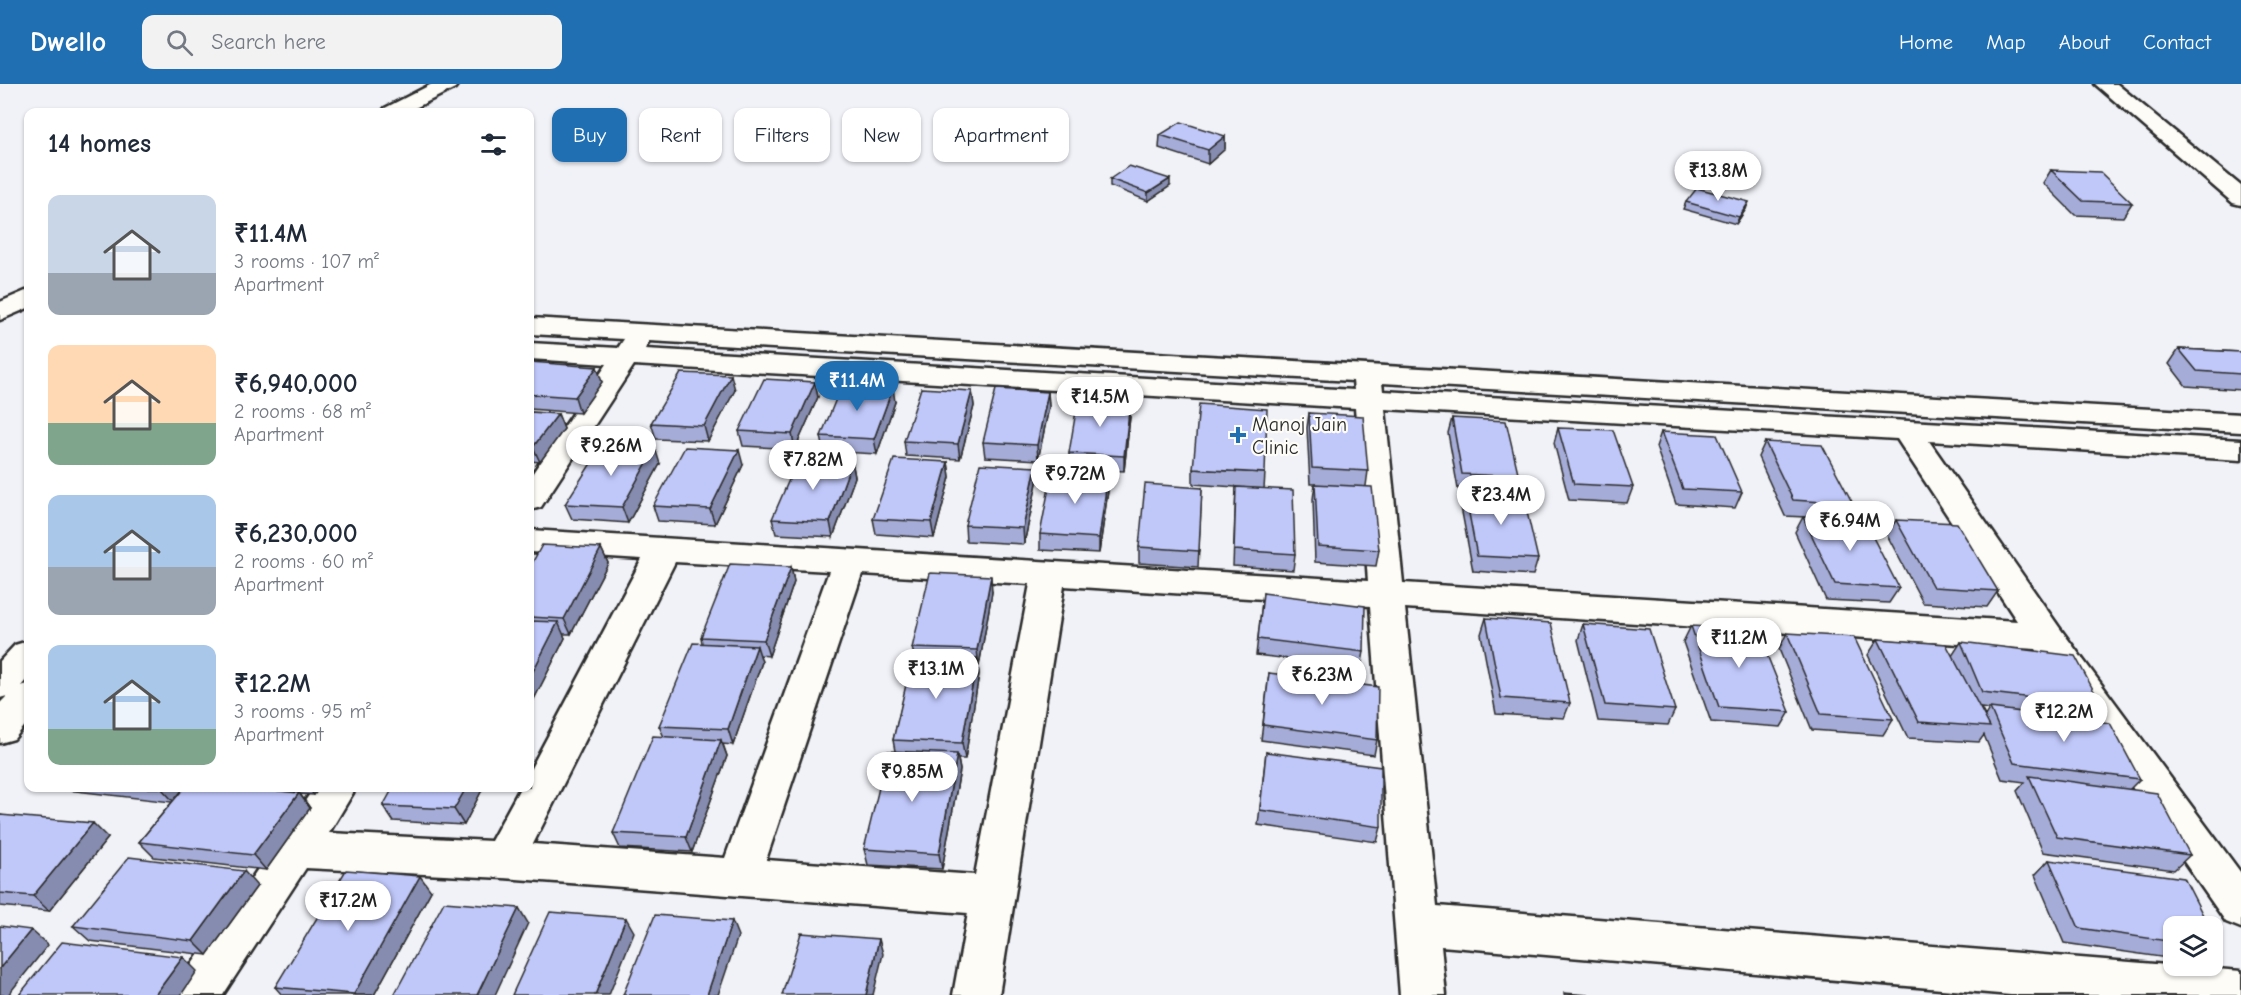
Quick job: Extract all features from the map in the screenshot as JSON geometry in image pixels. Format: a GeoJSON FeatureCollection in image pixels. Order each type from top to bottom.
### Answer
{"type":"FeatureCollection","features":[{"type":"Feature","properties":{"kind":"street"},"geometry":{"type":"LineString","coordinates":[[400,108],[448,84]]}},
{"type":"Feature","properties":{"kind":"street"},"geometry":{"type":"LineString","coordinates":[[2105,84],[2241,198]]}},
{"type":"Feature","properties":{"kind":"street"},"geometry":{"type":"LineString","coordinates":[[2128,84],[2241,177]]}},
{"type":"Feature","properties":{"kind":"street"},"geometry":{"type":"LineString","coordinates":[[0,312],[24,300]]}},
{"type":"Feature","properties":{"kind":"street"},"geometry":{"type":"LineString","coordinates":[[0,321],[24,323]]}},
{"type":"Feature","properties":{"kind":"street"},"geometry":{"type":"LineString","coordinates":[[534,326],[1367,387],[1906,430],[2241,450]]}},
{"type":"Feature","properties":{"kind":"street"},"geometry":{"type":"LineString","coordinates":[[534,494],[642,333]]}},
{"type":"Feature","properties":{"kind":"street"},"geometry":{"type":"LineString","coordinates":[[534,351],[626,357],[2081,414],[2241,423]]}},
{"type":"Feature","properties":{"kind":"street"},"geometry":{"type":"LineString","coordinates":[[1367,387],[1423,995]]}},
{"type":"Feature","properties":{"kind":"street"},"geometry":{"type":"LineString","coordinates":[[2081,414],[2100,442]]}},
{"type":"Feature","properties":{"kind":"street"},"geometry":{"type":"LineString","coordinates":[[1906,430],[2046,636],[2241,908]]}},
{"type":"Feature","properties":{"kind":"street"},"geometry":{"type":"LineString","coordinates":[[534,541],[2046,636]]}},
{"type":"Feature","properties":{"kind":"street"},"geometry":{"type":"LineString","coordinates":[[503,860],[664,548]]}},
{"type":"Feature","properties":{"kind":"street"},"geometry":{"type":"LineString","coordinates":[[739,877],[850,560]]}},
{"type":"Feature","properties":{"kind":"street"},"geometry":{"type":"LineString","coordinates":[[976,995],[1049,573]]}},
{"type":"Feature","properties":{"kind":"street"},"geometry":{"type":"LineString","coordinates":[[0,684],[24,659]]}},
{"type":"Feature","properties":{"kind":"street"},"geometry":{"type":"LineString","coordinates":[[0,728],[24,702]]}},
{"type":"Feature","properties":{"kind":"street"},"geometry":{"type":"LineString","coordinates":[[197,995],[333,792]]}},
{"type":"Feature","properties":{"kind":"street"},"geometry":{"type":"LineString","coordinates":[[295,849],[503,860],[994,896]]}},
{"type":"Feature","properties":{"kind":"street"},"geometry":{"type":"LineString","coordinates":[[1416,924],[2241,993]]}},
{"type":"Feature","properties":{"kind":"building"},"geometry":{"type":"Polygon","coordinates":[[[1181,122],[1225,136],[1208,150],[1160,135],[1181,122]]]}},
{"type":"Feature","properties":{"kind":"building"},"geometry":{"type":"Polygon","coordinates":[[[1129,166],[1170,179],[1148,193],[1110,179],[1129,166]]]}},
{"type":"Feature","properties":{"kind":"building"},"geometry":{"type":"Polygon","coordinates":[[[2051,170],[2100,172],[2132,203],[2083,201],[2051,170]]]}},
{"type":"Feature","properties":{"kind":"building"},"geometry":{"type":"Polygon","coordinates":[[[1697,188],[1749,202],[1739,217],[1686,202],[1697,188]]]}},
{"type":"Feature","properties":{"kind":"building"},"geometry":{"type":"Polygon","coordinates":[[[2179,349],[2241,352],[2241,374],[2197,371],[2179,349]]]}},
{"type":"Feature","properties":{"kind":"building"},"geometry":{"type":"Polygon","coordinates":[[[534,362],[597,367],[575,397],[534,394],[534,362]]]}},
{"type":"Feature","properties":{"kind":"building"},"geometry":{"type":"Polygon","coordinates":[[[681,373],[731,375],[704,426],[651,423],[681,373]]]}},
{"type":"Feature","properties":{"kind":"building"},"geometry":{"type":"Polygon","coordinates":[[[764,379],[815,382],[792,434],[739,431],[764,379]]]}},
{"type":"Feature","properties":{"kind":"building"},"geometry":{"type":"Polygon","coordinates":[[[842,384],[893,387],[874,439],[821,436],[842,384]]]}},
{"type":"Feature","properties":{"kind":"building"},"geometry":{"type":"Polygon","coordinates":[[[921,388],[972,391],[958,444],[904,441],[921,388]]]}},
{"type":"Feature","properties":{"kind":"building"},"geometry":{"type":"Polygon","coordinates":[[[996,389],[1048,392],[1037,445],[983,442],[996,389]]]}},
{"type":"Feature","properties":{"kind":"building"},"geometry":{"type":"Polygon","coordinates":[[[1078,399],[1130,402],[1124,456],[1069,453],[1078,399]]]}},
{"type":"Feature","properties":{"kind":"building"},"geometry":{"type":"Polygon","coordinates":[[[1199,404],[1267,409],[1265,473],[1193,469],[1199,404]]]}},
{"type":"Feature","properties":{"kind":"building"},"geometry":{"type":"Polygon","coordinates":[[[534,412],[558,414],[534,446],[534,412]]]}},
{"type":"Feature","properties":{"kind":"building"},"geometry":{"type":"Polygon","coordinates":[[[1309,413],[1363,416],[1368,471],[1312,468],[1309,413]]]}},
{"type":"Feature","properties":{"kind":"building"},"geometry":{"type":"Polygon","coordinates":[[[1452,418],[1506,421],[1519,477],[1462,474],[1452,418]]]}},
{"type":"Feature","properties":{"kind":"building"},"geometry":{"type":"Polygon","coordinates":[[[1558,428],[1613,430],[1633,487],[1574,484],[1558,428]]]}},
{"type":"Feature","properties":{"kind":"building"},"geometry":{"type":"Polygon","coordinates":[[[1661,432],[1717,435],[1742,492],[1683,489],[1661,432]]]}},
{"type":"Feature","properties":{"kind":"building"},"geometry":{"type":"Polygon","coordinates":[[[1765,442],[1822,445],[1853,504],[1793,500],[1765,442]]]}},
{"type":"Feature","properties":{"kind":"building"},"geometry":{"type":"Polygon","coordinates":[[[602,446],[655,448],[622,507],[565,504],[602,446]]]}},
{"type":"Feature","properties":{"kind":"building"},"geometry":{"type":"Polygon","coordinates":[[[685,447],[739,450],[710,509],[653,506],[685,447]]]}},
{"type":"Feature","properties":{"kind":"building"},"geometry":{"type":"Polygon","coordinates":[[[798,459],[852,461],[830,522],[772,519],[798,459]]]}},
{"type":"Feature","properties":{"kind":"building"},"geometry":{"type":"Polygon","coordinates":[[[894,459],[948,462],[931,522],[873,519],[894,459]]]}},
{"type":"Feature","properties":{"kind":"building"},"geometry":{"type":"Polygon","coordinates":[[[980,464],[1036,467],[1023,528],[965,525],[980,464]]]}},
{"type":"Feature","properties":{"kind":"building"},"geometry":{"type":"Polygon","coordinates":[[[1052,472],[1108,475],[1099,538],[1040,534],[1052,472]]]}},
{"type":"Feature","properties":{"kind":"building"},"geometry":{"type":"Polygon","coordinates":[[[1145,484],[1202,488],[1199,551],[1139,547],[1145,484]]]}},
{"type":"Feature","properties":{"kind":"building"},"geometry":{"type":"Polygon","coordinates":[[[1315,484],[1372,487],[1379,550],[1318,546],[1315,484]]]}},
{"type":"Feature","properties":{"kind":"building"},"geometry":{"type":"Polygon","coordinates":[[[1236,487],[1293,490],[1295,554],[1234,550],[1236,487]]]}},
{"type":"Feature","properties":{"kind":"building"},"geometry":{"type":"Polygon","coordinates":[[[1465,492],[1523,495],[1538,559],[1477,556],[1465,492]]]}},
{"type":"Feature","properties":{"kind":"building"},"geometry":{"type":"Polygon","coordinates":[[[1803,517],[1864,520],[1899,588],[1835,584],[1803,517]]]}},
{"type":"Feature","properties":{"kind":"building"},"geometry":{"type":"Polygon","coordinates":[[[1896,520],[1957,523],[1998,591],[1933,587],[1896,520]]]}},
{"type":"Feature","properties":{"kind":"building"},"geometry":{"type":"Polygon","coordinates":[[[542,545],[601,548],[564,619],[534,617],[534,560],[542,545]]]}},
{"type":"Feature","properties":{"kind":"building"},"geometry":{"type":"Polygon","coordinates":[[[730,564],[791,567],[764,640],[701,637],[730,564]]]}},
{"type":"Feature","properties":{"kind":"building"},"geometry":{"type":"Polygon","coordinates":[[[930,573],[991,576],[977,650],[912,648],[930,573]]]}},
{"type":"Feature","properties":{"kind":"building"},"geometry":{"type":"Polygon","coordinates":[[[1263,593],[1365,606],[1364,652],[1258,639],[1263,593]]]}},
{"type":"Feature","properties":{"kind":"building"},"geometry":{"type":"Polygon","coordinates":[[[1486,618],[1551,623],[1570,703],[1501,698],[1486,618]]]}},
{"type":"Feature","properties":{"kind":"building"},"geometry":{"type":"Polygon","coordinates":[[[534,621],[558,622],[534,669],[534,621]]]}},
{"type":"Feature","properties":{"kind":"building"},"geometry":{"type":"Polygon","coordinates":[[[1583,624],[1649,629],[1675,710],[1605,705],[1583,624]]]}},
{"type":"Feature","properties":{"kind":"building"},"geometry":{"type":"Polygon","coordinates":[[[1691,626],[1757,630],[1790,712],[1719,707],[1691,626]]]}},
{"type":"Feature","properties":{"kind":"building"},"geometry":{"type":"Polygon","coordinates":[[[1787,633],[1854,637],[1893,719],[1821,714],[1787,633]]]}},
{"type":"Feature","properties":{"kind":"building"},"geometry":{"type":"Polygon","coordinates":[[[1878,639],[1946,644],[1990,727],[1919,722],[1878,639]]]}},
{"type":"Feature","properties":{"kind":"building"},"geometry":{"type":"Polygon","coordinates":[[[1961,642],[2075,656],[2102,706],[1982,692],[1961,642]]]}},
{"type":"Feature","properties":{"kind":"building"},"geometry":{"type":"Polygon","coordinates":[[[693,643],[757,646],[728,729],[659,726],[693,643]]]}},
{"type":"Feature","properties":{"kind":"building"},"geometry":{"type":"Polygon","coordinates":[[[913,655],[977,658],[962,743],[893,740],[913,655]]]}},
{"type":"Feature","properties":{"kind":"building"},"geometry":{"type":"Polygon","coordinates":[[[1269,673],[1378,687],[1377,740],[1263,725],[1269,673]]]}},
{"type":"Feature","properties":{"kind":"building"},"geometry":{"type":"Polygon","coordinates":[[[1990,708],[2110,723],[2140,779],[2014,763],[1990,708]]]}},
{"type":"Feature","properties":{"kind":"building"},"geometry":{"type":"Polygon","coordinates":[[[653,736],[721,740],[686,837],[613,833],[653,736]]]}},
{"type":"Feature","properties":{"kind":"building"},"geometry":{"type":"Polygon","coordinates":[[[888,751],[957,754],[939,854],[864,849],[888,751]]]}},
{"type":"Feature","properties":{"kind":"building"},"geometry":{"type":"Polygon","coordinates":[[[1266,752],[1381,767],[1381,827],[1260,810],[1266,752]]]}},
{"type":"Feature","properties":{"kind":"building"},"geometry":{"type":"Polygon","coordinates":[[[2029,776],[2157,793],[2190,855],[2057,837],[2029,776]]]}},
{"type":"Feature","properties":{"kind":"building"},"geometry":{"type":"Polygon","coordinates":[[[181,792],[299,793],[253,855],[139,842],[181,792]]]}},
{"type":"Feature","properties":{"kind":"building"},"geometry":{"type":"Polygon","coordinates":[[[391,792],[464,792],[454,809],[383,806],[391,792]]]}},
{"type":"Feature","properties":{"kind":"building"},"geometry":{"type":"Polygon","coordinates":[[[0,815],[93,823],[33,896],[0,893],[0,815]]]}},
{"type":"Feature","properties":{"kind":"building"},"geometry":{"type":"Polygon","coordinates":[[[129,857],[244,871],[193,941],[73,926],[129,857]]]}},
{"type":"Feature","properties":{"kind":"building"},"geometry":{"type":"Polygon","coordinates":[[[2049,860],[2184,878],[2203,916],[2163,916],[2163,940],[2079,928],[2049,860]]]}},
{"type":"Feature","properties":{"kind":"building"},"geometry":{"type":"Polygon","coordinates":[[[346,870],[420,876],[354,994],[275,987],[346,870]]]}},
{"type":"Feature","properties":{"kind":"building"},"geometry":{"type":"Polygon","coordinates":[[[444,902],[519,908],[477,995],[394,995],[444,902]]]}},
{"type":"Feature","properties":{"kind":"building"},"geometry":{"type":"Polygon","coordinates":[[[550,912],[626,918],[595,995],[512,995],[550,912]]]}},
{"type":"Feature","properties":{"kind":"building"},"geometry":{"type":"Polygon","coordinates":[[[655,915],[732,921],[707,995],[623,995],[655,915]]]}},
{"type":"Feature","properties":{"kind":"building"},"geometry":{"type":"Polygon","coordinates":[[[0,926],[31,930],[0,968],[0,926]]]}},
{"type":"Feature","properties":{"kind":"building"},"geometry":{"type":"Polygon","coordinates":[[[801,933],[879,939],[866,995],[782,995],[801,933]]]}},
{"type":"Feature","properties":{"kind":"building"},"geometry":{"type":"Polygon","coordinates":[[[62,942],[183,957],[155,995],[19,995],[62,942]]]}},
{"type":"Feature","properties":{"kind":"building"},"geometry":{"type":"Polygon","coordinates":[[[1564,993],[1589,995],[1564,995],[1564,993]]]}},
{"type":"Feature","properties":{"kind":"place","name":"Manoj Jain Clinic"},"geometry":{"type":"Point","coordinates":[1238,435]}}]}
